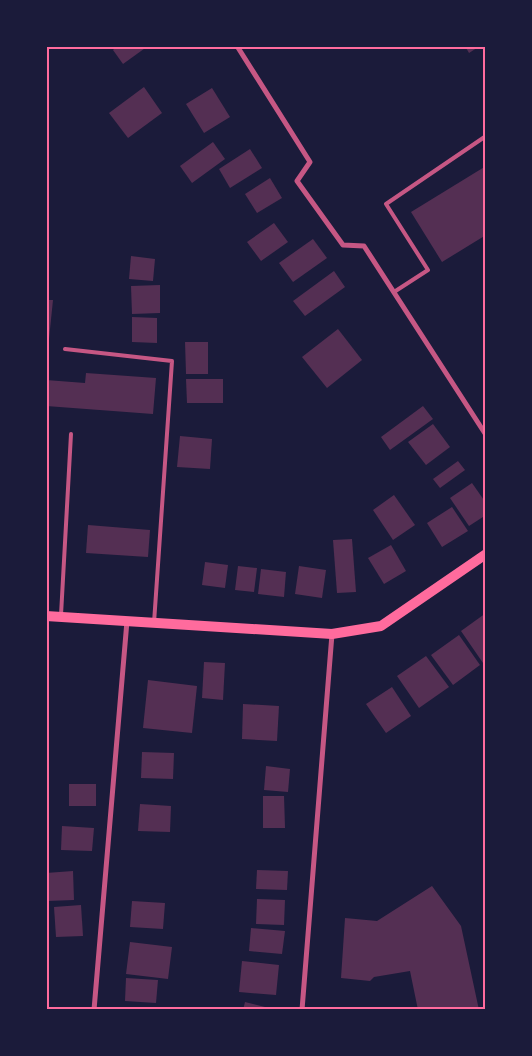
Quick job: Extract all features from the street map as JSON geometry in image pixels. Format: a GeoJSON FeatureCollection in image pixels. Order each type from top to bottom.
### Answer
{"type":"FeatureCollection","features":[{"type":"Feature","properties":{"kind":"main road"},"geometry":{"type":"LineString","coordinates":[[46,616],[332,634],[381,626],[486,554]]}},
{"type":"Feature","properties":{"kind":"street"},"geometry":{"type":"LineString","coordinates":[[237,46],[310,162],[297,182],[343,245],[364,246],[486,434]]}},
{"type":"Feature","properties":{"kind":"street"},"geometry":{"type":"LineString","coordinates":[[94,1010],[127,621]]}},
{"type":"Feature","properties":{"kind":"street"},"geometry":{"type":"LineString","coordinates":[[302,1010],[332,634]]}},
{"type":"Feature","properties":{"kind":"lane"},"geometry":{"type":"LineString","coordinates":[[394,292],[428,270],[386,204],[486,136]]}},
{"type":"Feature","properties":{"kind":"lane"},"geometry":{"type":"LineString","coordinates":[[64,349],[172,361],[154,623]]}},
{"type":"Feature","properties":{"kind":"lane"},"geometry":{"type":"LineString","coordinates":[[61,617],[71,434]]}},
{"type":"Feature","properties":{"kind":"building"},"geometry":{"type":"Polygon","coordinates":[[[117,46],[148,46],[123,64],[113,50],[117,46]]]}},
{"type":"Feature","properties":{"kind":"building"},"geometry":{"type":"Polygon","coordinates":[[[465,46],[480,46],[469,53],[465,46]]]}},
{"type":"Feature","properties":{"kind":"building"},"geometry":{"type":"Polygon","coordinates":[[[144,87],[162,113],[128,138],[109,113],[144,87]]]}},
{"type":"Feature","properties":{"kind":"building"},"geometry":{"type":"Polygon","coordinates":[[[212,88],[230,117],[204,133],[186,104],[212,88]]]}},
{"type":"Feature","properties":{"kind":"building"},"geometry":{"type":"Polygon","coordinates":[[[213,142],[225,159],[192,183],[180,166],[213,142]]]}},
{"type":"Feature","properties":{"kind":"building"},"geometry":{"type":"Polygon","coordinates":[[[250,149],[262,168],[230,188],[219,169],[250,149]]]}},
{"type":"Feature","properties":{"kind":"building"},"geometry":{"type":"Polygon","coordinates":[[[486,166],[486,235],[442,262],[411,212],[486,166]]]}},
{"type":"Feature","properties":{"kind":"building"},"geometry":{"type":"Polygon","coordinates":[[[270,178],[282,198],[257,213],[245,194],[270,178]]]}},
{"type":"Feature","properties":{"kind":"building"},"geometry":{"type":"Polygon","coordinates":[[[274,223],[288,242],[261,261],[247,242],[274,223]]]}},
{"type":"Feature","properties":{"kind":"building"},"geometry":{"type":"Polygon","coordinates":[[[313,239],[327,258],[293,282],[279,263],[313,239]]]}},
{"type":"Feature","properties":{"kind":"building"},"geometry":{"type":"Polygon","coordinates":[[[131,256],[155,259],[153,281],[129,279],[131,256]]]}},
{"type":"Feature","properties":{"kind":"building"},"geometry":{"type":"Polygon","coordinates":[[[334,271],[345,287],[305,316],[293,301],[334,271]]]}},
{"type":"Feature","properties":{"kind":"building"},"geometry":{"type":"Polygon","coordinates":[[[160,285],[160,313],[132,314],[131,286],[160,285]]]}},
{"type":"Feature","properties":{"kind":"building"},"geometry":{"type":"Polygon","coordinates":[[[46,300],[53,300],[49,339],[46,339],[46,300]]]}},
{"type":"Feature","properties":{"kind":"building"},"geometry":{"type":"Polygon","coordinates":[[[132,317],[157,318],[157,343],[132,342],[132,317]]]}},
{"type":"Feature","properties":{"kind":"building"},"geometry":{"type":"Polygon","coordinates":[[[338,329],[362,360],[327,388],[302,357],[338,329]]]}},
{"type":"Feature","properties":{"kind":"building"},"geometry":{"type":"Polygon","coordinates":[[[185,342],[208,342],[208,374],[186,374],[185,342]]]}},
{"type":"Feature","properties":{"kind":"building"},"geometry":{"type":"Polygon","coordinates":[[[86,373],[156,378],[153,414],[46,406],[46,380],[85,383],[86,373]]]}},
{"type":"Feature","properties":{"kind":"building"},"geometry":{"type":"Polygon","coordinates":[[[186,379],[223,379],[223,403],[187,403],[186,379]]]}},
{"type":"Feature","properties":{"kind":"building"},"geometry":{"type":"Polygon","coordinates":[[[423,406],[433,419],[390,450],[381,437],[423,406]]]}},
{"type":"Feature","properties":{"kind":"building"},"geometry":{"type":"Polygon","coordinates":[[[433,424],[450,447],[426,465],[408,442],[433,424]]]}},
{"type":"Feature","properties":{"kind":"building"},"geometry":{"type":"Polygon","coordinates":[[[180,436],[212,439],[210,469],[177,467],[180,436]]]}},
{"type":"Feature","properties":{"kind":"building"},"geometry":{"type":"Polygon","coordinates":[[[458,461],[465,470],[440,488],[433,479],[458,461]]]}},
{"type":"Feature","properties":{"kind":"building"},"geometry":{"type":"Polygon","coordinates":[[[472,483],[486,503],[486,515],[469,526],[450,498],[472,483]]]}},
{"type":"Feature","properties":{"kind":"building"},"geometry":{"type":"Polygon","coordinates":[[[394,495],[415,525],[393,540],[373,510],[394,495]]]}},
{"type":"Feature","properties":{"kind":"building"},"geometry":{"type":"Polygon","coordinates":[[[452,507],[468,531],[442,547],[427,523],[452,507]]]}},
{"type":"Feature","properties":{"kind":"building"},"geometry":{"type":"Polygon","coordinates":[[[88,525],[150,530],[148,557],[86,553],[88,525]]]}},
{"type":"Feature","properties":{"kind":"building"},"geometry":{"type":"Polygon","coordinates":[[[352,539],[356,592],[337,593],[333,540],[352,539]]]}},
{"type":"Feature","properties":{"kind":"building"},"geometry":{"type":"Polygon","coordinates":[[[391,545],[406,571],[384,584],[368,558],[391,545]]]}},
{"type":"Feature","properties":{"kind":"building"},"geometry":{"type":"Polygon","coordinates":[[[205,562],[228,565],[225,588],[202,585],[205,562]]]}},
{"type":"Feature","properties":{"kind":"building"},"geometry":{"type":"Polygon","coordinates":[[[238,566],[257,568],[254,592],[235,590],[238,566]]]}},
{"type":"Feature","properties":{"kind":"building"},"geometry":{"type":"Polygon","coordinates":[[[299,566],[326,570],[322,598],[295,594],[299,566]]]}},
{"type":"Feature","properties":{"kind":"building"},"geometry":{"type":"Polygon","coordinates":[[[261,569],[286,572],[284,597],[258,594],[261,569]]]}},
{"type":"Feature","properties":{"kind":"building"},"geometry":{"type":"Polygon","coordinates":[[[486,613],[486,662],[483,663],[461,631],[486,613]]]}},
{"type":"Feature","properties":{"kind":"building"},"geometry":{"type":"Polygon","coordinates":[[[459,635],[480,665],[453,685],[431,655],[459,635]]]}},
{"type":"Feature","properties":{"kind":"building"},"geometry":{"type":"Polygon","coordinates":[[[426,656],[449,687],[419,708],[397,676],[426,656]]]}},
{"type":"Feature","properties":{"kind":"building"},"geometry":{"type":"Polygon","coordinates":[[[204,662],[225,663],[223,700],[202,698],[204,662]]]}},
{"type":"Feature","properties":{"kind":"building"},"geometry":{"type":"Polygon","coordinates":[[[148,680],[197,686],[192,733],[143,728],[148,680]]]}},
{"type":"Feature","properties":{"kind":"building"},"geometry":{"type":"Polygon","coordinates":[[[392,687],[411,716],[386,733],[366,704],[392,687]]]}},
{"type":"Feature","properties":{"kind":"building"},"geometry":{"type":"Polygon","coordinates":[[[243,704],[279,706],[277,741],[242,739],[243,704]]]}},
{"type":"Feature","properties":{"kind":"building"},"geometry":{"type":"Polygon","coordinates":[[[142,752],[174,753],[173,779],[141,778],[142,752]]]}},
{"type":"Feature","properties":{"kind":"building"},"geometry":{"type":"Polygon","coordinates":[[[266,766],[290,769],[288,792],[264,790],[266,766]]]}},
{"type":"Feature","properties":{"kind":"building"},"geometry":{"type":"Polygon","coordinates":[[[69,784],[96,784],[96,806],[69,806],[69,784]]]}},
{"type":"Feature","properties":{"kind":"building"},"geometry":{"type":"Polygon","coordinates":[[[263,796],[284,796],[285,828],[263,828],[263,796]]]}},
{"type":"Feature","properties":{"kind":"building"},"geometry":{"type":"Polygon","coordinates":[[[140,804],[171,806],[170,832],[138,831],[140,804]]]}},
{"type":"Feature","properties":{"kind":"building"},"geometry":{"type":"Polygon","coordinates":[[[62,826],[94,828],[92,851],[61,850],[62,826]]]}},
{"type":"Feature","properties":{"kind":"building"},"geometry":{"type":"Polygon","coordinates":[[[257,870],[288,871],[287,890],[256,889],[257,870]]]}},
{"type":"Feature","properties":{"kind":"building"},"geometry":{"type":"Polygon","coordinates":[[[73,871],[74,900],[47,901],[46,873],[73,871]]]}},
{"type":"Feature","properties":{"kind":"building"},"geometry":{"type":"Polygon","coordinates":[[[432,886],[461,926],[479,1010],[418,1010],[410,971],[374,977],[370,981],[341,978],[345,918],[377,921],[432,886]]]}},
{"type":"Feature","properties":{"kind":"building"},"geometry":{"type":"Polygon","coordinates":[[[257,899],[285,900],[284,925],[256,924],[257,899]]]}},
{"type":"Feature","properties":{"kind":"building"},"geometry":{"type":"Polygon","coordinates":[[[132,901],[165,903],[163,929],[130,927],[132,901]]]}},
{"type":"Feature","properties":{"kind":"building"},"geometry":{"type":"Polygon","coordinates":[[[81,905],[83,936],[56,937],[54,907],[81,905]]]}},
{"type":"Feature","properties":{"kind":"building"},"geometry":{"type":"Polygon","coordinates":[[[251,928],[285,931],[282,954],[249,951],[251,928]]]}},
{"type":"Feature","properties":{"kind":"building"},"geometry":{"type":"Polygon","coordinates":[[[130,942],[172,947],[168,979],[126,974],[130,942]]]}},
{"type":"Feature","properties":{"kind":"building"},"geometry":{"type":"Polygon","coordinates":[[[242,961],[279,965],[276,995],[239,992],[242,961]]]}},
{"type":"Feature","properties":{"kind":"building"},"geometry":{"type":"Polygon","coordinates":[[[126,978],[158,980],[156,1003],[125,1001],[126,978]]]}},
{"type":"Feature","properties":{"kind":"building"},"geometry":{"type":"Polygon","coordinates":[[[245,1002],[273,1009],[273,1010],[243,1010],[245,1002]]]}}]}
